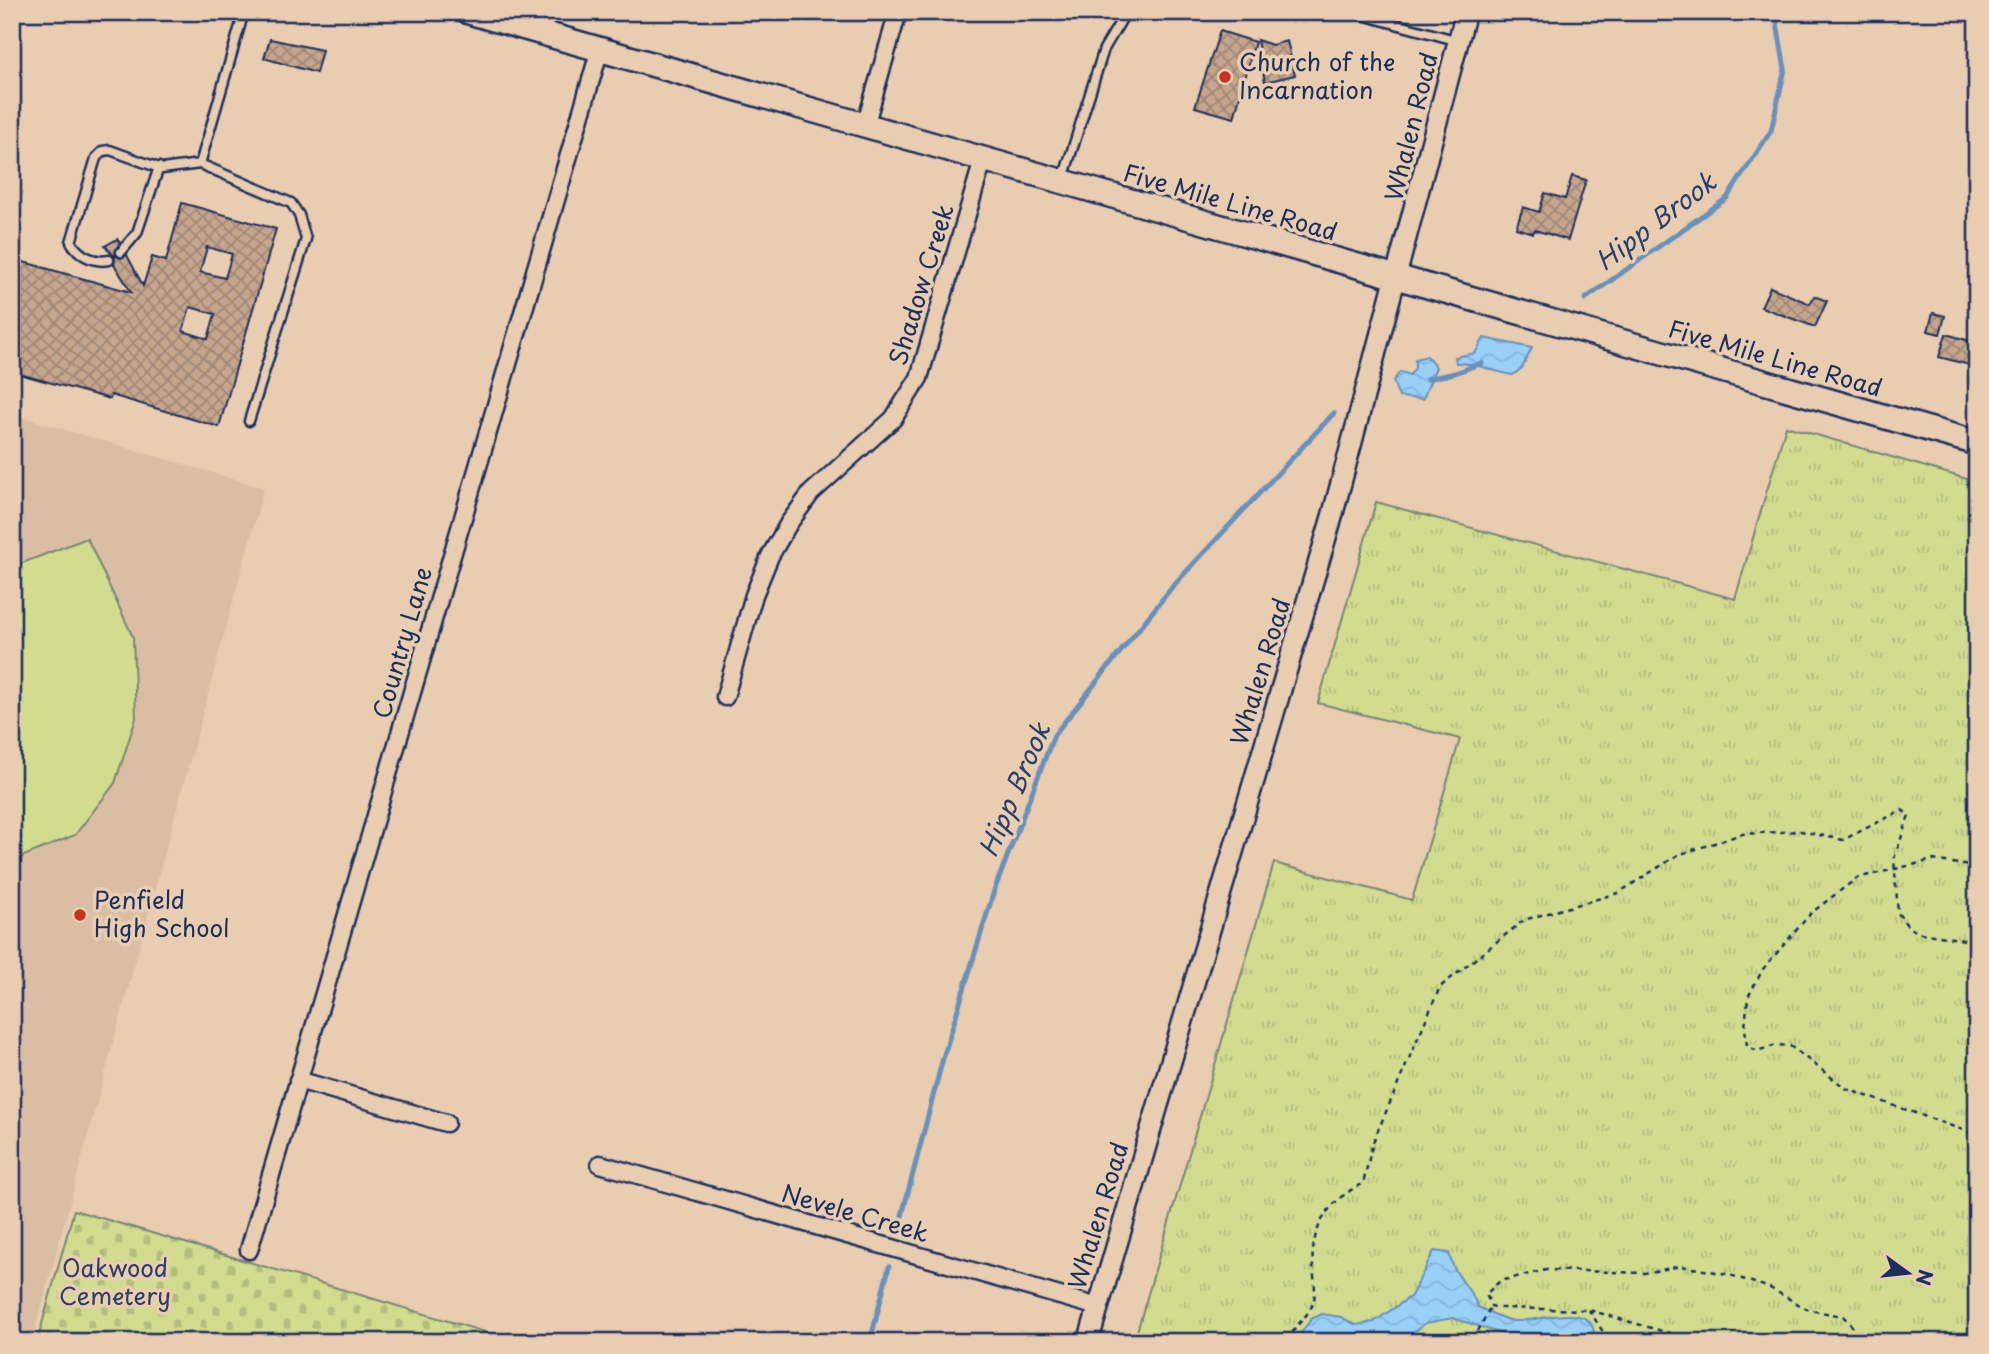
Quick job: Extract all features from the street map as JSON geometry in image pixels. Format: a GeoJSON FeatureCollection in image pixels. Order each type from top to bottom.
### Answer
{"type":"FeatureCollection","features":[{"type":"Feature","properties":{"kind":"main road","name":"Five Mile Line Road"},"geometry":{"type":"LineString","coordinates":[[469,12],[524,20],[600,49],[1977,443]]}},
{"type":"Feature","properties":{"kind":"street"},"geometry":{"type":"LineString","coordinates":[[865,126],[898,12]]}},
{"type":"Feature","properties":{"kind":"street","name":"Whalen Road"},"geometry":{"type":"LineString","coordinates":[[1088,1342],[1332,517],[1398,278],[1466,12]]}},
{"type":"Feature","properties":{"kind":"street","name":"Country Lane"},"geometry":{"type":"LineString","coordinates":[[248,1250],[600,49]]}},
{"type":"Feature","properties":{"kind":"street","name":"Shadow Creek"},"geometry":{"type":"LineString","coordinates":[[725,697],[754,596],[770,556],[789,523],[811,493],[893,419],[919,378],[984,160]]}},
{"type":"Feature","properties":{"kind":"street"},"geometry":{"type":"LineString","coordinates":[[298,1080],[446,1123]]}},
{"type":"Feature","properties":{"kind":"street","name":"Nevele Creek"},"geometry":{"type":"LineString","coordinates":[[600,1164],[1098,1307]]}},
{"type":"Feature","properties":{"kind":"lane"},"geometry":{"type":"LineString","coordinates":[[200,164],[244,12]]}},
{"type":"Feature","properties":{"kind":"lane"},"geometry":{"type":"LineString","coordinates":[[1062,183],[1104,49],[1126,12]]}},
{"type":"Feature","properties":{"kind":"lane"},"geometry":{"type":"LineString","coordinates":[[1351,12],[1367,14],[1459,41]]}},
{"type":"Feature","properties":{"kind":"lane"},"geometry":{"type":"LineString","coordinates":[[109,260],[100,262],[88,257],[77,251],[71,242],[96,158],[103,151],[110,150],[159,167],[200,164],[291,204],[299,215],[306,239],[249,421]]}},
{"type":"Feature","properties":{"kind":"lane"},"geometry":{"type":"LineString","coordinates":[[121,252],[137,233],[159,167]]}},
{"type":"Feature","properties":{"kind":"path"},"geometry":{"type":"LineString","coordinates":[[1289,1342],[1293,1330],[1309,1311],[1314,1300],[1313,1250],[1323,1214],[1351,1189],[1363,1184],[1373,1142],[1440,987],[1524,920],[1618,893],[1678,856],[1742,834],[1801,831],[1843,840],[1902,810],[1909,815],[1894,859],[1898,913],[1909,928],[1937,937],[1977,942]]}},
{"type":"Feature","properties":{"kind":"path"},"geometry":{"type":"LineString","coordinates":[[1977,867],[1933,860],[1857,878],[1811,912],[1763,969],[1748,997],[1747,1046],[1757,1051],[1776,1045],[1790,1046],[1847,1089],[1977,1135]]}},
{"type":"Feature","properties":{"kind":"path"},"geometry":{"type":"LineString","coordinates":[[1491,1306],[1486,1294],[1500,1281],[1546,1270],[1645,1273],[1681,1266],[1727,1274],[1769,1289],[1809,1310],[1843,1316],[1866,1342]]}},
{"type":"Feature","properties":{"kind":"path"},"geometry":{"type":"LineString","coordinates":[[1491,1306],[1589,1310],[1700,1342]]}},
{"type":"Feature","properties":{"kind":"path"},"geometry":{"type":"LineString","coordinates":[[1478,1331],[1491,1306]]}},
{"type":"Feature","properties":{"kind":"path"},"geometry":{"type":"LineString","coordinates":[[1589,1310],[1609,1341]]}},
{"type":"Feature","properties":{"kind":"shaded area","name":"Penfield High School"},"geometry":{"type":"Polygon","coordinates":[[[12,414],[264,488],[32,1342],[12,1342],[12,414]]]}},
{"type":"Feature","properties":{"kind":"green space"},"geometry":{"type":"Polygon","coordinates":[[[1786,426],[1977,482],[1977,1342],[1134,1342],[1274,863],[1412,900],[1460,739],[1318,703],[1376,502],[1735,599],[1786,426]]]}},
{"type":"Feature","properties":{"kind":"green space"},"geometry":{"type":"Polygon","coordinates":[[[87,538],[133,637],[136,718],[115,783],[75,835],[12,861],[12,567],[87,538]]]}},
{"type":"Feature","properties":{"kind":"green space","name":"Oakwood Cemetery"},"geometry":{"type":"Polygon","coordinates":[[[74,1210],[455,1323],[517,1342],[37,1342],[74,1210]]]}},
{"type":"Feature","properties":{"kind":"water"},"geometry":{"type":"Polygon","coordinates":[[[1484,338],[1532,348],[1522,368],[1513,375],[1471,364],[1456,363],[1455,357],[1475,353],[1484,338]]]}},
{"type":"Feature","properties":{"kind":"water"},"geometry":{"type":"Polygon","coordinates":[[[1427,356],[1436,367],[1423,399],[1399,397],[1393,381],[1400,372],[1410,375],[1415,368],[1415,359],[1427,356]]]}},
{"type":"Feature","properties":{"kind":"water"},"geometry":{"type":"Polygon","coordinates":[[[1434,1251],[1449,1253],[1454,1268],[1478,1307],[1514,1321],[1577,1316],[1587,1320],[1593,1328],[1594,1342],[1527,1342],[1453,1318],[1426,1323],[1401,1342],[1309,1342],[1301,1333],[1311,1319],[1322,1314],[1341,1317],[1356,1325],[1374,1322],[1411,1296],[1434,1251]]]}},
{"type":"Feature","properties":{"kind":"building","name":"Church of the Incarnation"},"geometry":{"type":"Polygon","coordinates":[[[1220,31],[1255,42],[1234,118],[1195,107],[1220,31]]]}},
{"type":"Feature","properties":{"kind":"building"},"geometry":{"type":"Polygon","coordinates":[[[270,39],[322,50],[316,73],[264,58],[270,39]]]}},
{"type":"Feature","properties":{"kind":"building"},"geometry":{"type":"Polygon","coordinates":[[[1257,40],[1272,45],[1287,41],[1295,75],[1265,82],[1257,40]]]}},
{"type":"Feature","properties":{"kind":"building"},"geometry":{"type":"Polygon","coordinates":[[[1572,176],[1586,180],[1568,240],[1535,230],[1533,233],[1516,228],[1523,207],[1539,212],[1545,193],[1565,199],[1572,176]]]}},
{"type":"Feature","properties":{"kind":"building"},"geometry":{"type":"Polygon","coordinates":[[[182,203],[276,229],[219,427],[111,395],[110,399],[12,372],[12,288],[20,261],[131,292],[114,264],[115,257],[105,246],[117,239],[120,243],[115,255],[121,258],[127,255],[143,286],[152,257],[166,261],[182,203]],[[207,247],[200,272],[225,278],[232,254],[207,247]],[[190,307],[183,331],[208,339],[215,314],[190,307]]]}},
{"type":"Feature","properties":{"kind":"building"},"geometry":{"type":"Polygon","coordinates":[[[1770,287],[1810,304],[1814,296],[1827,301],[1815,327],[1761,307],[1770,287]]]}},
{"type":"Feature","properties":{"kind":"building"},"geometry":{"type":"Polygon","coordinates":[[[1933,313],[1945,316],[1940,334],[1928,331],[1933,313]]]}},
{"type":"Feature","properties":{"kind":"building"},"geometry":{"type":"Polygon","coordinates":[[[1946,334],[1977,343],[1977,367],[1939,357],[1946,334]]]}},
{"type":"Feature","properties":{"kind":"waterway","name":"Hipp Brook"},"geometry":{"type":"LineString","coordinates":[[1585,299],[1727,198],[1771,131],[1785,69],[1775,12]]}},
{"type":"Feature","properties":{"kind":"waterway","name":"Hipp Brook"},"geometry":{"type":"LineString","coordinates":[[1427,379],[1482,363]]}},
{"type":"Feature","properties":{"kind":"waterway","name":"Hipp Brook"},"geometry":{"type":"LineString","coordinates":[[899,1227],[943,1058],[994,891],[1054,735],[1173,586],[1334,413]]}},
{"type":"Feature","properties":{"kind":"waterway","name":"Hipp Brook"},"geometry":{"type":"LineString","coordinates":[[870,1342],[889,1267]]}},
{"type":"Feature","properties":{"kind":"place","name":"Church of the Incarnation"},"geometry":{"type":"Point","coordinates":[1225,77]}},
{"type":"Feature","properties":{"kind":"place","name":"Penfield High School"},"geometry":{"type":"Point","coordinates":[80,915]}}]}
